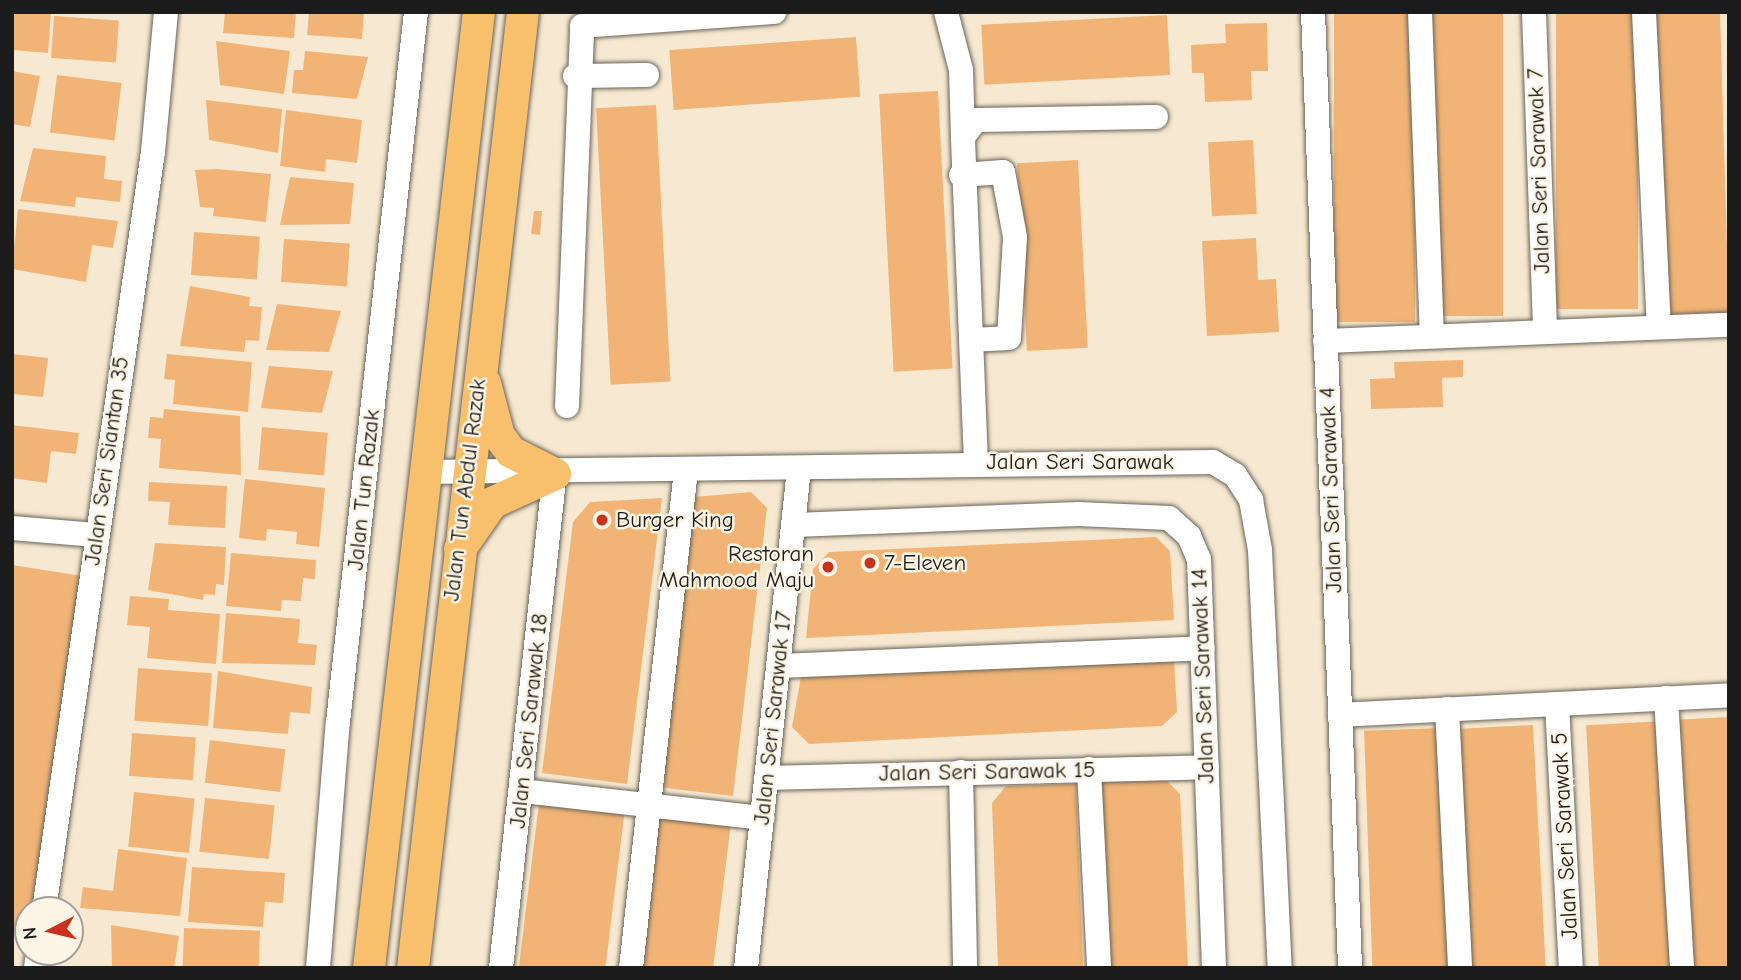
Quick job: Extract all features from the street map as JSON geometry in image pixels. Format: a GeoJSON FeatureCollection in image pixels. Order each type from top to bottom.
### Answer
{"type":"FeatureCollection","features":[{"type":"Feature","properties":{"kind":"main road","name":"Jalan Tun Abdul Razak"},"geometry":{"type":"LineString","coordinates":[[369,968],[423,472],[479,12]]}},
{"type":"Feature","properties":{"kind":"main road","name":"Jalan Tun Abdul Razak"},"geometry":{"type":"LineString","coordinates":[[413,968],[466,474],[523,12]]}},
{"type":"Feature","properties":{"kind":"main road"},"geometry":{"type":"LineString","coordinates":[[449,265],[490,271]]}},
{"type":"Feature","properties":{"kind":"main road"},"geometry":{"type":"LineString","coordinates":[[480,353],[499,436],[511,452],[555,474]]}},
{"type":"Feature","properties":{"kind":"main road"},"geometry":{"type":"LineString","coordinates":[[457,553],[492,503],[555,474]]}},
{"type":"Feature","properties":{"kind":"street","name":"Jalan Seri Siantan 35"},"geometry":{"type":"LineString","coordinates":[[46,896],[166,12]]}},
{"type":"Feature","properties":{"kind":"street","name":"Jalan Tun Razak"},"geometry":{"type":"LineString","coordinates":[[318,968],[338,722],[416,12]]}},
{"type":"Feature","properties":{"kind":"street"},"geometry":{"type":"LineString","coordinates":[[567,406],[575,76],[582,26],[774,12]]}},
{"type":"Feature","properties":{"kind":"street"},"geometry":{"type":"LineString","coordinates":[[946,12],[961,70],[961,175],[973,340],[976,463]]}},
{"type":"Feature","properties":{"kind":"street","name":"Jalan Seri Sarawak 4"},"geometry":{"type":"LineString","coordinates":[[1312,12],[1350,968]]}},
{"type":"Feature","properties":{"kind":"street"},"geometry":{"type":"LineString","coordinates":[[1420,12],[1433,335]]}},
{"type":"Feature","properties":{"kind":"street","name":"Jalan Seri Sarawak 7"},"geometry":{"type":"LineString","coordinates":[[1534,12],[1545,329]]}},
{"type":"Feature","properties":{"kind":"street"},"geometry":{"type":"LineString","coordinates":[[1644,12],[1659,327]]}},
{"type":"Feature","properties":{"kind":"street"},"geometry":{"type":"LineString","coordinates":[[575,76],[647,75]]}},
{"type":"Feature","properties":{"kind":"street"},"geometry":{"type":"LineString","coordinates":[[962,137],[976,120],[1156,117]]}},
{"type":"Feature","properties":{"kind":"street"},"geometry":{"type":"LineString","coordinates":[[961,175],[1003,172],[1015,237],[1009,338],[973,340]]}},
{"type":"Feature","properties":{"kind":"street"},"geometry":{"type":"LineString","coordinates":[[1325,341],[1545,329],[1729,325]]}},
{"type":"Feature","properties":{"kind":"street","name":"Jalan Seri Sarawak"},"geometry":{"type":"LineString","coordinates":[[423,472],[555,474],[976,463],[1213,462],[1235,475],[1251,500],[1260,550],[1280,968]]}},
{"type":"Feature","properties":{"kind":"street","name":"Jalan Seri Sarawak 17"},"geometry":{"type":"LineString","coordinates":[[746,968],[799,469]]}},
{"type":"Feature","properties":{"kind":"street"},"geometry":{"type":"LineString","coordinates":[[631,968],[686,472]]}},
{"type":"Feature","properties":{"kind":"street","name":"Jalan Seri Sarawak 18"},"geometry":{"type":"LineString","coordinates":[[501,968],[555,474]]}},
{"type":"Feature","properties":{"kind":"street","name":"Jalan Seri Sarawak 14"},"geometry":{"type":"LineString","coordinates":[[794,525],[1078,514],[1168,518],[1189,536],[1199,559],[1214,968]]}},
{"type":"Feature","properties":{"kind":"street"},"geometry":{"type":"LineString","coordinates":[[12,528],[96,535]]}},
{"type":"Feature","properties":{"kind":"street"},"geometry":{"type":"LineString","coordinates":[[779,666],[1203,648]]}},
{"type":"Feature","properties":{"kind":"street"},"geometry":{"type":"LineString","coordinates":[[1340,715],[1729,695]]}},
{"type":"Feature","properties":{"kind":"street"},"geometry":{"type":"LineString","coordinates":[[1666,698],[1682,968]]}},
{"type":"Feature","properties":{"kind":"street","name":"Jalan Seri Sarawak 5"},"geometry":{"type":"LineString","coordinates":[[1557,704],[1571,968]]}},
{"type":"Feature","properties":{"kind":"street"},"geometry":{"type":"LineString","coordinates":[[1447,709],[1460,968]]}},
{"type":"Feature","properties":{"kind":"street","name":"Jalan Seri Sarawak 15"},"geometry":{"type":"LineString","coordinates":[[766,778],[1207,767]]}},
{"type":"Feature","properties":{"kind":"street"},"geometry":{"type":"LineString","coordinates":[[1089,769],[1099,968]]}},
{"type":"Feature","properties":{"kind":"street"},"geometry":{"type":"LineString","coordinates":[[961,772],[965,968]]}},
{"type":"Feature","properties":{"kind":"street"},"geometry":{"type":"LineString","coordinates":[[522,790],[762,818]]}},
{"type":"Feature","properties":{"kind":"building"},"geometry":{"type":"Polygon","coordinates":[[[12,12],[51,12],[48,53],[12,50],[12,12]]]}},
{"type":"Feature","properties":{"kind":"building"},"geometry":{"type":"Polygon","coordinates":[[[225,12],[296,12],[294,38],[223,33],[225,12]]]}},
{"type":"Feature","properties":{"kind":"building"},"geometry":{"type":"Polygon","coordinates":[[[309,12],[364,12],[362,39],[307,35],[309,12]]]}},
{"type":"Feature","properties":{"kind":"building"},"geometry":{"type":"Polygon","coordinates":[[[1334,12],[1415,12],[1415,322],[1334,322],[1334,12]]]}},
{"type":"Feature","properties":{"kind":"building"},"geometry":{"type":"Polygon","coordinates":[[[1424,12],[1503,12],[1503,316],[1424,316],[1424,12]]]}},
{"type":"Feature","properties":{"kind":"building"},"geometry":{"type":"Polygon","coordinates":[[[1556,12],[1638,12],[1638,309],[1556,309],[1556,12]]]}},
{"type":"Feature","properties":{"kind":"building"},"geometry":{"type":"Polygon","coordinates":[[[1646,12],[1720,12],[1729,316],[1669,319],[1646,12]]]}},
{"type":"Feature","properties":{"kind":"building"},"geometry":{"type":"Polygon","coordinates":[[[1167,15],[1170,75],[984,85],[981,25],[1167,15]]]}},
{"type":"Feature","properties":{"kind":"building"},"geometry":{"type":"Polygon","coordinates":[[[54,16],[119,21],[116,62],[51,58],[54,16]]]}},
{"type":"Feature","properties":{"kind":"building"},"geometry":{"type":"Polygon","coordinates":[[[1267,23],[1268,71],[1251,71],[1252,100],[1205,102],[1204,73],[1192,73],[1191,45],[1226,43],[1225,24],[1267,23]]]}},
{"type":"Feature","properties":{"kind":"building"},"geometry":{"type":"Polygon","coordinates":[[[856,37],[860,97],[674,110],[669,50],[856,37]]]}},
{"type":"Feature","properties":{"kind":"building"},"geometry":{"type":"Polygon","coordinates":[[[216,41],[290,51],[284,94],[220,85],[216,41]]]}},
{"type":"Feature","properties":{"kind":"building"},"geometry":{"type":"Polygon","coordinates":[[[305,51],[368,57],[357,99],[292,93],[294,70],[303,70],[305,51]]]}},
{"type":"Feature","properties":{"kind":"building"},"geometry":{"type":"Polygon","coordinates":[[[12,71],[40,76],[30,127],[12,124],[12,71]]]}},
{"type":"Feature","properties":{"kind":"building"},"geometry":{"type":"Polygon","coordinates":[[[57,75],[122,83],[114,140],[50,133],[57,75]]]}},
{"type":"Feature","properties":{"kind":"building"},"geometry":{"type":"Polygon","coordinates":[[[938,91],[953,369],[894,372],[879,94],[938,91]]]}},
{"type":"Feature","properties":{"kind":"building"},"geometry":{"type":"Polygon","coordinates":[[[206,100],[282,109],[278,153],[209,140],[206,100]]]}},
{"type":"Feature","properties":{"kind":"building"},"geometry":{"type":"Polygon","coordinates":[[[656,105],[670,382],[611,385],[596,108],[656,105]]]}},
{"type":"Feature","properties":{"kind":"building"},"geometry":{"type":"Polygon","coordinates":[[[286,110],[362,120],[357,163],[326,159],[325,172],[280,166],[286,110]]]}},
{"type":"Feature","properties":{"kind":"building"},"geometry":{"type":"Polygon","coordinates":[[[1253,140],[1257,214],[1212,216],[1208,142],[1253,140]]]}},
{"type":"Feature","properties":{"kind":"building"},"geometry":{"type":"Polygon","coordinates":[[[33,148],[106,156],[104,179],[122,181],[120,202],[76,197],[75,207],[20,201],[33,148]]]}},
{"type":"Feature","properties":{"kind":"building"},"geometry":{"type":"Polygon","coordinates":[[[1078,160],[1088,348],[1027,351],[1017,163],[1078,160]]]}},
{"type":"Feature","properties":{"kind":"building"},"geometry":{"type":"Polygon","coordinates":[[[217,169],[271,174],[266,222],[213,216],[214,208],[200,207],[195,170],[217,169]]]}},
{"type":"Feature","properties":{"kind":"building"},"geometry":{"type":"Polygon","coordinates":[[[290,177],[354,183],[350,224],[280,225],[290,177]]]}},
{"type":"Feature","properties":{"kind":"building"},"geometry":{"type":"Polygon","coordinates":[[[18,209],[118,221],[113,248],[92,245],[86,282],[12,269],[18,209]]]}},
{"type":"Feature","properties":{"kind":"building"},"geometry":{"type":"Polygon","coordinates":[[[534,211],[542,211],[540,235],[531,234],[534,211]]]}},
{"type":"Feature","properties":{"kind":"building"},"geometry":{"type":"Polygon","coordinates":[[[194,232],[260,237],[257,279],[191,275],[194,232]]]}},
{"type":"Feature","properties":{"kind":"building"},"geometry":{"type":"Polygon","coordinates":[[[1256,238],[1258,280],[1276,279],[1279,332],[1207,336],[1202,241],[1256,238]]]}},
{"type":"Feature","properties":{"kind":"building"},"geometry":{"type":"Polygon","coordinates":[[[284,239],[350,244],[347,286],[281,282],[284,239]]]}},
{"type":"Feature","properties":{"kind":"building"},"geometry":{"type":"Polygon","coordinates":[[[190,286],[250,297],[249,306],[262,307],[259,341],[246,340],[244,352],[180,346],[190,286]]]}},
{"type":"Feature","properties":{"kind":"building"},"geometry":{"type":"Polygon","coordinates":[[[277,304],[341,311],[329,352],[266,350],[277,304]]]}},
{"type":"Feature","properties":{"kind":"building"},"geometry":{"type":"Polygon","coordinates":[[[12,354],[48,358],[43,397],[12,394],[12,354]]]}},
{"type":"Feature","properties":{"kind":"building"},"geometry":{"type":"Polygon","coordinates":[[[167,354],[252,362],[248,412],[173,404],[175,380],[164,379],[167,354]]]}},
{"type":"Feature","properties":{"kind":"building"},"geometry":{"type":"Polygon","coordinates":[[[1463,360],[1463,377],[1442,378],[1443,407],[1371,409],[1370,379],[1395,378],[1394,362],[1463,360]]]}},
{"type":"Feature","properties":{"kind":"building"},"geometry":{"type":"Polygon","coordinates":[[[269,366],[333,371],[322,413],[261,408],[269,366]]]}},
{"type":"Feature","properties":{"kind":"building"},"geometry":{"type":"Polygon","coordinates":[[[164,409],[240,416],[241,475],[159,468],[161,439],[148,438],[150,417],[163,418],[164,409]]]}},
{"type":"Feature","properties":{"kind":"building"},"geometry":{"type":"Polygon","coordinates":[[[12,425],[79,433],[76,454],[51,451],[47,483],[12,478],[12,425]]]}},
{"type":"Feature","properties":{"kind":"building"},"geometry":{"type":"Polygon","coordinates":[[[262,427],[328,433],[324,476],[258,470],[262,427]]]}},
{"type":"Feature","properties":{"kind":"building"},"geometry":{"type":"Polygon","coordinates":[[[245,479],[325,488],[319,547],[296,544],[297,532],[267,529],[266,541],[239,538],[245,479]]]}},
{"type":"Feature","properties":{"kind":"building"},"geometry":{"type":"Polygon","coordinates":[[[149,482],[227,486],[225,528],[168,525],[170,502],[148,501],[149,482]]]}},
{"type":"Feature","properties":{"kind":"building"},"geometry":{"type":"Polygon","coordinates":[[[751,492],[767,508],[733,796],[649,786],[682,498],[751,492]]]}},
{"type":"Feature","properties":{"kind":"building"},"geometry":{"type":"Polygon","coordinates":[[[662,498],[627,784],[542,773],[573,522],[590,502],[662,498]]]}},
{"type":"Feature","properties":{"kind":"building"},"geometry":{"type":"Polygon","coordinates":[[[1156,537],[1170,551],[1174,620],[806,638],[813,569],[829,552],[1156,537]]]}},
{"type":"Feature","properties":{"kind":"building"},"geometry":{"type":"Polygon","coordinates":[[[155,543],[226,547],[224,585],[216,584],[215,595],[204,594],[203,600],[148,590],[155,543]]]}},
{"type":"Feature","properties":{"kind":"building"},"geometry":{"type":"Polygon","coordinates":[[[231,553],[316,560],[315,579],[303,578],[301,601],[282,600],[281,611],[226,606],[231,553]]]}},
{"type":"Feature","properties":{"kind":"building"},"geometry":{"type":"Polygon","coordinates":[[[12,565],[83,576],[33,896],[14,896],[12,927],[12,565]]]}},
{"type":"Feature","properties":{"kind":"building"},"geometry":{"type":"Polygon","coordinates":[[[130,596],[169,599],[168,610],[220,614],[216,664],[147,658],[150,627],[127,625],[130,596]]]}},
{"type":"Feature","properties":{"kind":"building"},"geometry":{"type":"Polygon","coordinates":[[[226,613],[300,619],[298,643],[317,645],[315,665],[222,663],[226,613]]]}},
{"type":"Feature","properties":{"kind":"building"},"geometry":{"type":"Polygon","coordinates":[[[1173,640],[1177,712],[1162,726],[809,744],[792,727],[804,660],[1173,640]]]}},
{"type":"Feature","properties":{"kind":"building"},"geometry":{"type":"Polygon","coordinates":[[[138,668],[212,673],[208,726],[134,721],[138,668]]]}},
{"type":"Feature","properties":{"kind":"building"},"geometry":{"type":"Polygon","coordinates":[[[218,671],[312,687],[310,714],[290,712],[288,734],[213,728],[218,671]]]}},
{"type":"Feature","properties":{"kind":"building"},"geometry":{"type":"Polygon","coordinates":[[[1729,717],[1729,968],[1685,968],[1673,720],[1729,717]]]}},
{"type":"Feature","properties":{"kind":"building"},"geometry":{"type":"Polygon","coordinates":[[[1665,721],[1678,968],[1599,968],[1586,725],[1665,721]]]}},
{"type":"Feature","properties":{"kind":"building"},"geometry":{"type":"Polygon","coordinates":[[[1533,725],[1546,968],[1465,968],[1452,729],[1533,725]]]}},
{"type":"Feature","properties":{"kind":"building"},"geometry":{"type":"Polygon","coordinates":[[[1444,728],[1452,968],[1372,968],[1364,731],[1444,728]]]}},
{"type":"Feature","properties":{"kind":"building"},"geometry":{"type":"Polygon","coordinates":[[[132,733],[196,737],[193,780],[129,776],[132,733]]]}},
{"type":"Feature","properties":{"kind":"building"},"geometry":{"type":"Polygon","coordinates":[[[210,740],[285,749],[280,792],[205,783],[210,740]]]}},
{"type":"Feature","properties":{"kind":"building"},"geometry":{"type":"Polygon","coordinates":[[[1165,779],[1180,794],[1188,968],[1104,968],[1096,782],[1165,779]]]}},
{"type":"Feature","properties":{"kind":"building"},"geometry":{"type":"Polygon","coordinates":[[[1076,784],[1083,968],[998,968],[992,803],[1006,786],[1076,784]]]}},
{"type":"Feature","properties":{"kind":"building"},"geometry":{"type":"Polygon","coordinates":[[[134,792],[195,798],[189,853],[128,847],[134,792]]]}},
{"type":"Feature","properties":{"kind":"building"},"geometry":{"type":"Polygon","coordinates":[[[540,795],[625,805],[605,968],[519,968],[540,795]]]}},
{"type":"Feature","properties":{"kind":"building"},"geometry":{"type":"Polygon","coordinates":[[[205,798],[275,805],[269,859],[199,852],[205,798]]]}},
{"type":"Feature","properties":{"kind":"building"},"geometry":{"type":"Polygon","coordinates":[[[645,809],[731,820],[713,968],[626,968],[645,809]]]}},
{"type":"Feature","properties":{"kind":"building"},"geometry":{"type":"Polygon","coordinates":[[[118,849],[187,858],[180,916],[84,908],[83,887],[113,891],[118,849]]]}},
{"type":"Feature","properties":{"kind":"building"},"geometry":{"type":"Polygon","coordinates":[[[192,867],[285,873],[283,903],[265,902],[263,927],[188,922],[192,867]]]}},
{"type":"Feature","properties":{"kind":"building"},"geometry":{"type":"Polygon","coordinates":[[[111,925],[179,936],[174,968],[112,968],[111,925]]]}},
{"type":"Feature","properties":{"kind":"building"},"geometry":{"type":"Polygon","coordinates":[[[184,928],[260,931],[259,968],[183,968],[184,928]]]}},
{"type":"Feature","properties":{"kind":"place","name":"Burger King"},"geometry":{"type":"Point","coordinates":[602,520]}},
{"type":"Feature","properties":{"kind":"place","name":"7-Eleven"},"geometry":{"type":"Point","coordinates":[870,563]}},
{"type":"Feature","properties":{"kind":"place","name":"Restoran Mahmood Maju"},"geometry":{"type":"Point","coordinates":[828,567]}}]}
